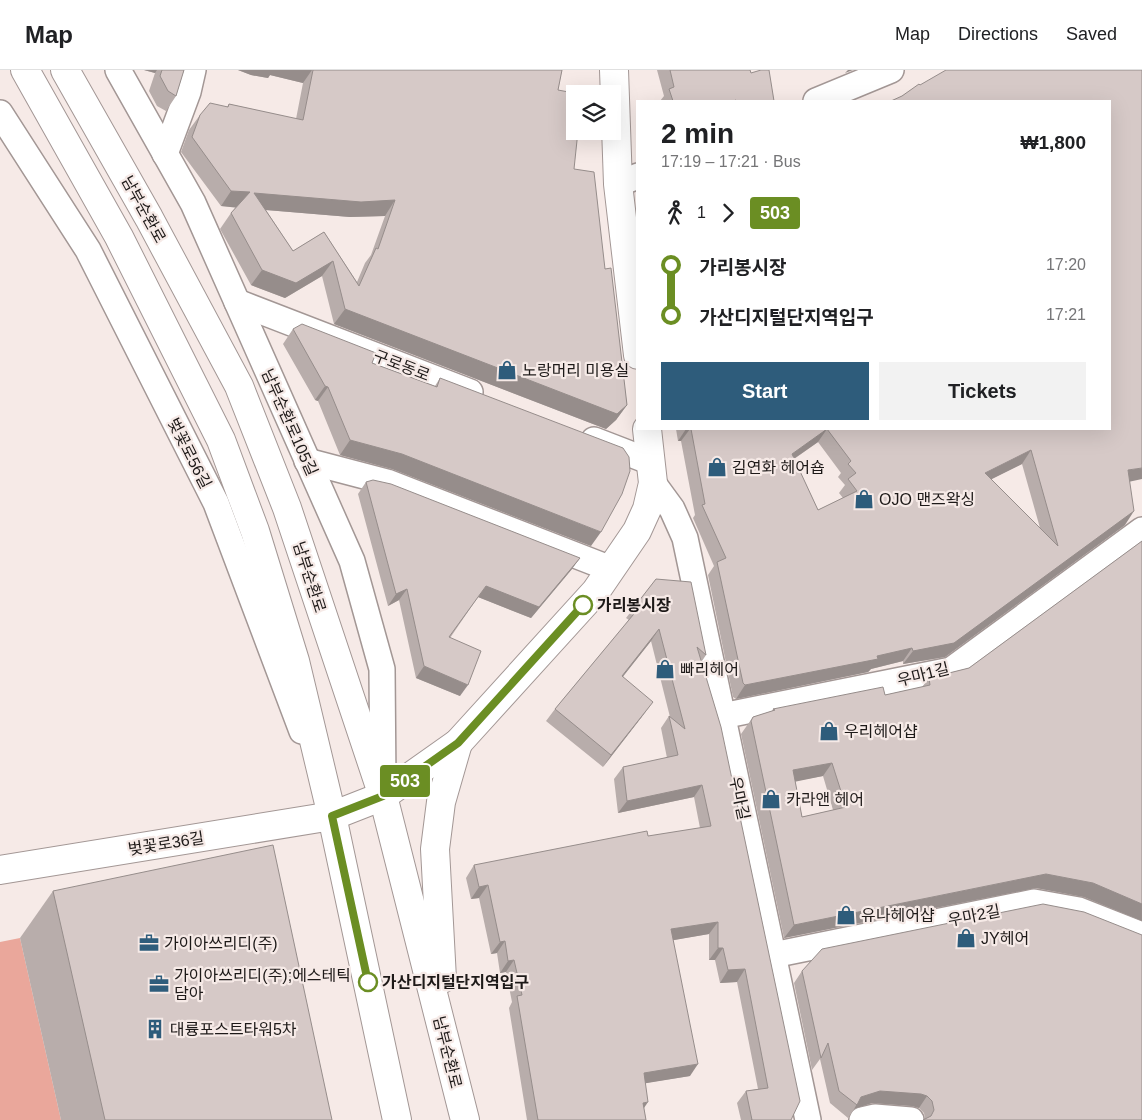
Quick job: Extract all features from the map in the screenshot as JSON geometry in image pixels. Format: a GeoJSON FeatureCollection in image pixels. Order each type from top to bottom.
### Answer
{"type":"FeatureCollection","features":[{"type":"Feature","properties":{"kind":"main road"},"geometry":{"type":"LineString","coordinates":[[25,70],[119,237],[220,440],[255,531],[292,652],[332,816],[397,1120]]}},
{"type":"Feature","properties":{"kind":"main road","name":"남부순환로"},"geometry":{"type":"LineString","coordinates":[[65,70],[149,218],[239,386],[287,508],[383,796],[465,1120]]}},
{"type":"Feature","properties":{"kind":"main road"},"geometry":{"type":"LineString","coordinates":[[614,70],[628,180],[636,320]]}},
{"type":"Feature","properties":{"kind":"main road"},"geometry":{"type":"LineString","coordinates":[[332,816],[383,796],[458,743],[596,591],[637,531],[647,509],[652,473],[647,430]]}},
{"type":"Feature","properties":{"kind":"main road"},"geometry":{"type":"LineString","coordinates":[[446,1046],[435,849],[441,802],[458,743]]}},
{"type":"Feature","properties":{"kind":"main road","name":"벚꽃로36길"},"geometry":{"type":"LineString","coordinates":[[0,870],[332,816]]}},
{"type":"Feature","properties":{"kind":"street","name":"남부순환로105길"},"geometry":{"type":"LineString","coordinates":[[118,70],[193,203],[352,561],[382,669],[383,796]]}},
{"type":"Feature","properties":{"kind":"street"},"geometry":{"type":"LineString","coordinates":[[165,154],[188,92],[192,70]]}},
{"type":"Feature","properties":{"kind":"street"},"geometry":{"type":"LineString","coordinates":[[818,100],[891,70]]}},
{"type":"Feature","properties":{"kind":"street","name":"벚꽃로56길"},"geometry":{"type":"LineString","coordinates":[[1,117],[88,250],[216,503],[332,816]]}},
{"type":"Feature","properties":{"kind":"street","name":"구로동로"},"geometry":{"type":"LineString","coordinates":[[237,302],[490,400]]}},
{"type":"Feature","properties":{"kind":"street"},"geometry":{"type":"LineString","coordinates":[[571,431],[652,473]]}},
{"type":"Feature","properties":{"kind":"street"},"geometry":{"type":"LineString","coordinates":[[308,461],[387,482],[611,569]]}},
{"type":"Feature","properties":{"kind":"street","name":"우마길"},"geometry":{"type":"LineString","coordinates":[[652,473],[672,509],[685,538],[808,1120]]}},
{"type":"Feature","properties":{"kind":"street","name":"우마1길"},"geometry":{"type":"LineString","coordinates":[[722,716],[951,670],[1142,530]]}},
{"type":"Feature","properties":{"kind":"street","name":"우마2길"},"geometry":{"type":"LineString","coordinates":[[773,955],[1034,902],[1080,910],[1142,935]]}},
{"type":"Feature","properties":{"kind":"street"},"geometry":{"type":"LineString","coordinates":[[862,1120],[876,1116],[911,1120]]}},
{"type":"Feature","properties":{"kind":"shaded area"},"geometry":{"type":"Polygon","coordinates":[[[20,938],[61,1120],[0,1120],[0,942],[20,938]]]}},
{"type":"Feature","properties":{"kind":"building"},"geometry":{"type":"Polygon","coordinates":[[[162,70],[184,70],[176,96],[168,91],[160,76],[162,70]]]}},
{"type":"Feature","properties":{"kind":"building"},"geometry":{"type":"Polygon","coordinates":[[[313,70],[562,70],[558,90],[566,92],[566,140],[577,140],[574,169],[594,172],[605,269],[611,268],[627,405],[617,414],[345,309],[333,261],[296,283],[262,270],[231,213],[250,192],[231,191],[192,137],[200,115],[210,103],[228,107],[229,104],[303,120],[313,70]],[[254,193],[293,251],[324,232],[359,286],[376,248],[378,249],[395,200],[361,202],[254,193]]]}},
{"type":"Feature","properties":{"kind":"building"},"geometry":{"type":"Polygon","coordinates":[[[670,70],[750,70],[751,73],[769,70],[774,100],[673,100],[669,89],[674,87],[670,70]]]}},
{"type":"Feature","properties":{"kind":"building"},"geometry":{"type":"Polygon","coordinates":[[[946,70],[1142,70],[1142,468],[1128,470],[1134,511],[954,643],[913,651],[912,648],[877,656],[878,659],[745,685],[743,683],[717,562],[726,558],[702,505],[705,504],[691,430],[826,430],[792,454],[818,510],[857,491],[848,479],[856,473],[848,464],[851,461],[828,430],[1111,430],[1111,100],[893,100],[946,70]],[[1031,450],[985,473],[1058,546],[1031,450]]]}},
{"type":"Feature","properties":{"kind":"building"},"geometry":{"type":"Polygon","coordinates":[[[302,324],[376,353],[372,363],[437,387],[440,378],[623,448],[629,457],[630,471],[622,494],[601,532],[402,454],[350,440],[328,387],[325,386],[293,329],[302,324]]]}},
{"type":"Feature","properties":{"kind":"building"},"geometry":{"type":"Polygon","coordinates":[[[373,480],[391,484],[580,558],[539,607],[486,586],[449,637],[481,651],[468,685],[424,666],[407,589],[396,594],[366,482],[373,480]]]}},
{"type":"Feature","properties":{"kind":"building"},"geometry":{"type":"Polygon","coordinates":[[[1142,541],[1142,904],[1093,883],[1046,874],[794,925],[751,721],[753,717],[775,710],[773,709],[883,687],[885,695],[930,685],[929,678],[969,668],[1142,541]],[[832,763],[793,770],[802,817],[846,807],[832,763]]]}},
{"type":"Feature","properties":{"kind":"building"},"geometry":{"type":"Polygon","coordinates":[[[656,579],[691,582],[706,655],[697,647],[721,727],[800,1101],[791,1120],[752,1120],[746,1091],[768,1088],[745,969],[728,970],[723,948],[718,948],[718,922],[671,929],[698,1064],[644,1073],[648,1102],[643,1103],[646,1120],[538,1120],[517,996],[522,995],[514,960],[508,961],[505,941],[500,942],[488,885],[479,887],[474,865],[647,831],[648,836],[711,826],[702,785],[627,801],[623,767],[678,755],[669,716],[685,729],[659,629],[622,676],[653,702],[611,755],[555,709],[638,609],[635,606],[656,579]]]}},
{"type":"Feature","properties":{"kind":"building","name":"대륭포스트타워5차"},"geometry":{"type":"Polygon","coordinates":[[[273,845],[332,1120],[105,1120],[53,891],[273,845]]]}},
{"type":"Feature","properties":{"kind":"building"},"geometry":{"type":"Polygon","coordinates":[[[1043,904],[1084,912],[1142,935],[1142,1120],[923,1120],[931,1116],[934,1110],[932,1101],[927,1096],[880,1091],[861,1097],[857,1105],[839,1091],[828,1043],[821,1058],[802,971],[822,949],[1043,904]]]}},
{"type":"Feature","properties":{"kind":"bus line","name":"503"},"geometry":{"type":"LineString","coordinates":[[368,982],[332,816],[383,796],[458,743],[583,605]]}},
{"type":"Feature","properties":{"kind":"place","name":"노랑머리 미용실"},"geometry":{"type":"Point","coordinates":[507,370]}},
{"type":"Feature","properties":{"kind":"place","name":"김연화 헤어숍"},"geometry":{"type":"Point","coordinates":[717,467]}},
{"type":"Feature","properties":{"kind":"place","name":"OJO 맨즈왁싱"},"geometry":{"type":"Point","coordinates":[864,499]}},
{"type":"Feature","properties":{"kind":"place","name":"가리봉시장"},"geometry":{"type":"Point","coordinates":[583,605]}},
{"type":"Feature","properties":{"kind":"place","name":"빠리헤어"},"geometry":{"type":"Point","coordinates":[665,669]}},
{"type":"Feature","properties":{"kind":"place","name":"우리헤어샵"},"geometry":{"type":"Point","coordinates":[829,731]}},
{"type":"Feature","properties":{"kind":"place","name":"카라앤 헤어"},"geometry":{"type":"Point","coordinates":[771,799]}},
{"type":"Feature","properties":{"kind":"place","name":"유나헤어샵"},"geometry":{"type":"Point","coordinates":[846,915]}},
{"type":"Feature","properties":{"kind":"place","name":"JY헤어"},"geometry":{"type":"Point","coordinates":[966,938]}},
{"type":"Feature","properties":{"kind":"place","name":"가이아쓰리디(주)"},"geometry":{"type":"Point","coordinates":[149,943]}},
{"type":"Feature","properties":{"kind":"place","name":"가산디지털단지역입구"},"geometry":{"type":"Point","coordinates":[368,982]}},
{"type":"Feature","properties":{"kind":"place","name":"가이아쓰리디(주);에스테틱 담아"},"geometry":{"type":"Point","coordinates":[159,984]}},
{"type":"Feature","properties":{"kind":"place","name":"대륭포스트타워5차"},"geometry":{"type":"Point","coordinates":[155,1029]}}]}
